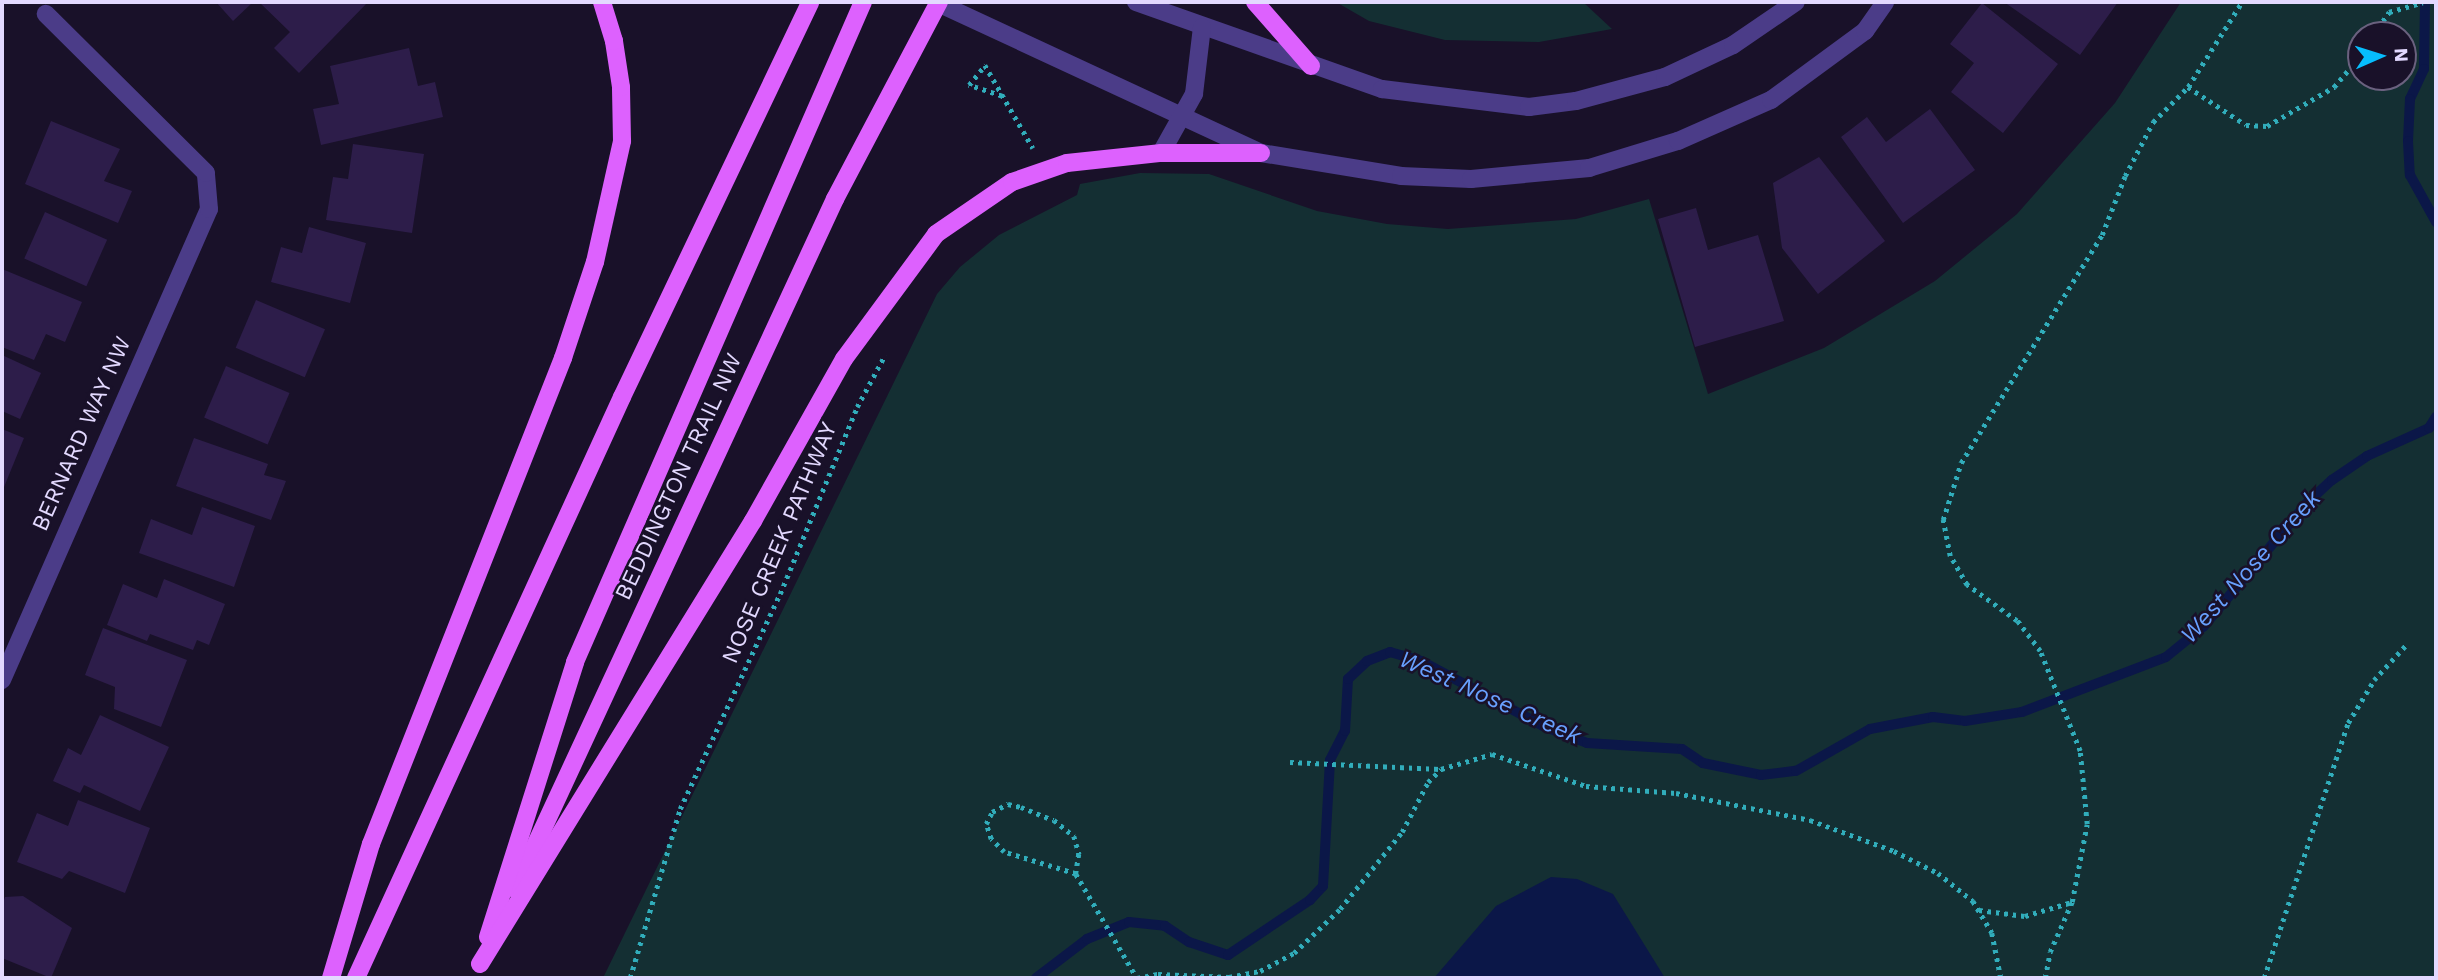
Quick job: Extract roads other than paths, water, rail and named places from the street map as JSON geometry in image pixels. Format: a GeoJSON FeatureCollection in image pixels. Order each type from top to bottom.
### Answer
{"type":"FeatureCollection","features":[{"type":"Feature","properties":{"kind":"main road"},"geometry":{"type":"LineString","coordinates":[[331,978],[371,845],[558,371],[595,262],[621,141],[621,87],[614,41],[601,2]]}},
{"type":"Feature","properties":{"kind":"main road"},"geometry":{"type":"LineString","coordinates":[[356,978],[622,397],[810,2]]}},
{"type":"Feature","properties":{"kind":"main road"},"geometry":{"type":"LineString","coordinates":[[477,971],[575,662],[863,2]]}},
{"type":"Feature","properties":{"kind":"main road","name":"BEDDINGTON TRAIL NW"},"geometry":{"type":"LineString","coordinates":[[477,971],[829,212],[938,2]]}},
{"type":"Feature","properties":{"kind":"main road"},"geometry":{"type":"LineString","coordinates":[[1255,2],[1311,66]]}},
{"type":"Feature","properties":{"kind":"main road"},"geometry":{"type":"LineString","coordinates":[[477,971],[753,520],[844,359],[936,234],[1012,182],[1067,163],[1161,153],[1261,153]]}},
{"type":"Feature","properties":{"kind":"street"},"geometry":{"type":"LineString","coordinates":[[938,2],[1261,153],[1401,176],[1471,179],[1588,169],[1678,141],[1772,100],[1865,31],[1885,2]]}},
{"type":"Feature","properties":{"kind":"street"},"geometry":{"type":"LineString","coordinates":[[1136,2],[1382,89],[1430,97],[1529,107],[1564,102],[1665,77],[1733,45],[1796,2]]}},
{"type":"Feature","properties":{"kind":"street","name":"BERNARD WAY NW"},"geometry":{"type":"LineString","coordinates":[[2,680],[7,651],[209,209],[206,173],[46,14]]}},
{"type":"Feature","properties":{"kind":"street"},"geometry":{"type":"LineString","coordinates":[[1161,153],[1185,117],[1201,61],[1202,27]]}},
{"type":"Feature","properties":{"kind":"waterway","name":"West Nose Creek"},"geometry":{"type":"LineString","coordinates":[[2425,2],[2424,69],[2410,99],[2408,141],[2410,175],[2436,222]]}},
{"type":"Feature","properties":{"kind":"waterway","name":"West Nose Creek"},"geometry":{"type":"LineString","coordinates":[[1036,978],[1087,939],[1129,922],[1165,926],[1189,942],[1228,955],[1310,900],[1323,886],[1330,760],[1345,731],[1348,679],[1367,661],[1390,652],[1421,661],[1543,726],[1587,743],[1682,749],[1703,763],[1761,775],[1796,771],[1870,729],[1933,717],[1965,721],[2022,712],[2166,657],[2204,626],[2307,503],[2332,480],[2367,456],[2429,428],[2436,417]]}}]}
